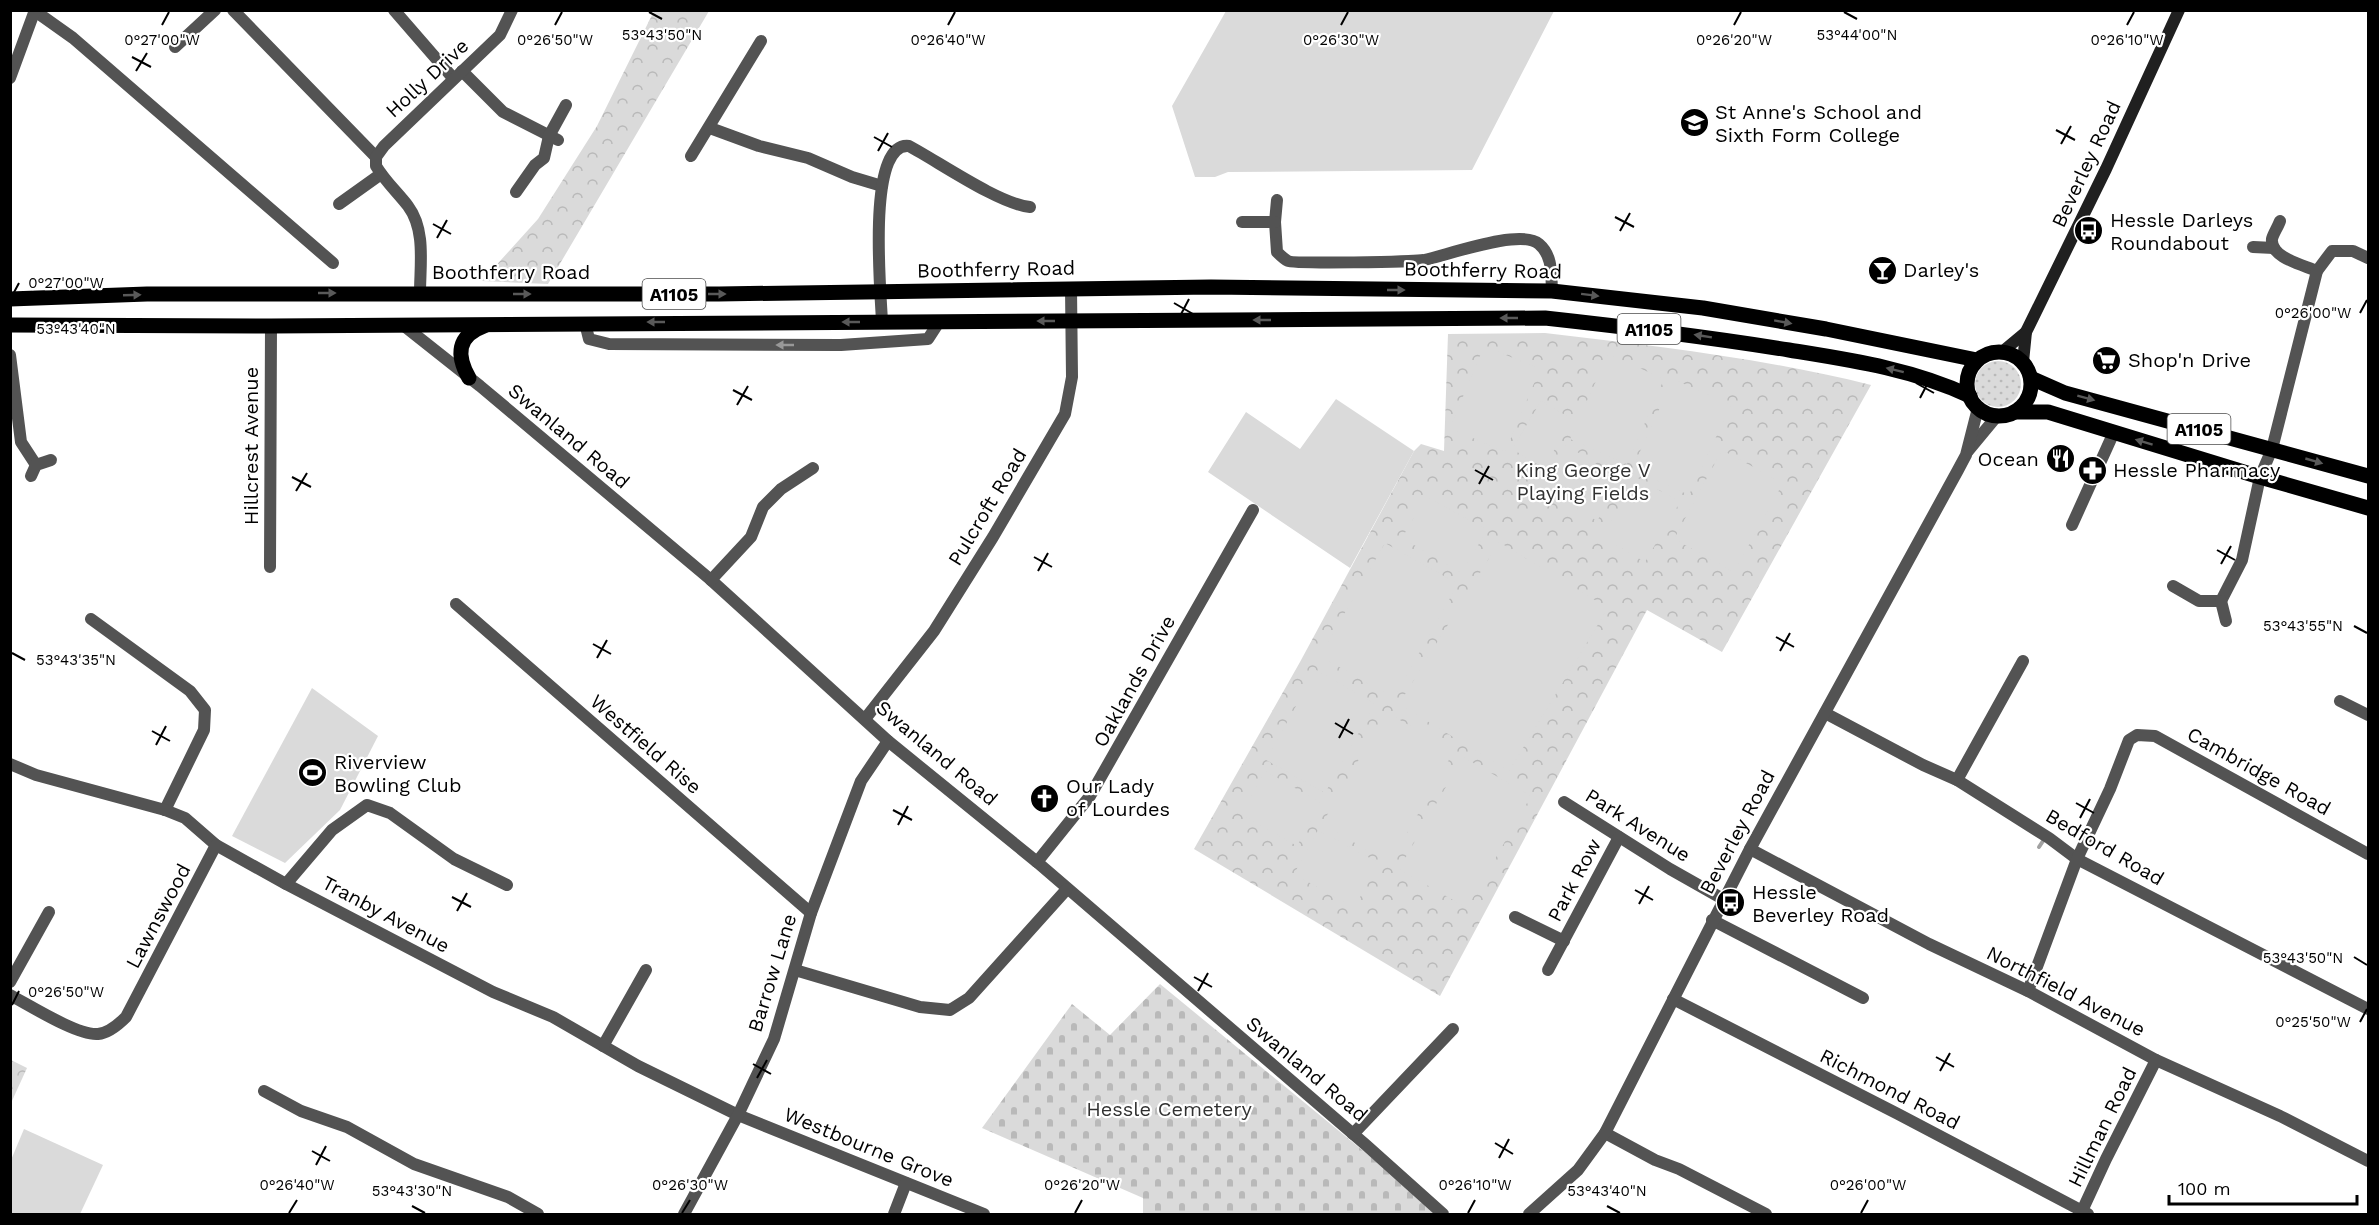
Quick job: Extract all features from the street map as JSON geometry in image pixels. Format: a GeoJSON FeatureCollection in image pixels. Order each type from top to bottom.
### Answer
{"type":"FeatureCollection","features":[{"type":"Feature","properties":{"kind":"main road","name":"Beverley Road"},"geometry":{"type":"LineString","coordinates":[[2023,362],[2026,332],[2106,169],[2179,10]]}},
{"type":"Feature","properties":{"kind":"main road","name":"Boothferry Road"},"geometry":{"type":"LineString","coordinates":[[10,299],[147,294],[719,294],[1215,287],[1551,291],[1702,308],[1826,329],[1977,360]]}},
{"type":"Feature","properties":{"kind":"main road","name":"A1105"},"geometry":{"type":"LineString","coordinates":[[10,325],[271,326],[585,322],[1545,318],[1688,334],[1864,362],[1939,381],[1974,402]]}},
{"type":"Feature","properties":{"kind":"main road"},"geometry":{"type":"LineString","coordinates":[[469,378],[462,366],[460,354],[462,344],[474,330],[490,324]]}},
{"type":"Feature","properties":{"kind":"main road","name":"Beverley Road"},"geometry":{"type":"LineString","coordinates":[[2002,352],[2026,332]]}},
{"type":"Feature","properties":{"kind":"main road"},"geometry":{"type":"LineString","coordinates":[[2002,352],[2010,353],[2023,362],[2031,378],[2028,398],[2015,412],[1997,416],[1987,413],[1974,402],[1968,377],[1977,360],[1984,355],[2002,352]]}},
{"type":"Feature","properties":{"kind":"main road","name":"A1105"},"geometry":{"type":"LineString","coordinates":[[2031,378],[2066,393],[2368,476]]}},
{"type":"Feature","properties":{"kind":"main road","name":"A1105"},"geometry":{"type":"LineString","coordinates":[[2015,412],[2048,412],[2368,508]]}},
{"type":"Feature","properties":{"kind":"street"},"geometry":{"type":"LineString","coordinates":[[175,47],[215,10]]}},
{"type":"Feature","properties":{"kind":"street"},"geometry":{"type":"LineString","coordinates":[[233,10],[376,157],[376,166],[381,174],[416,220],[420,236],[420,293]]}},
{"type":"Feature","properties":{"kind":"street"},"geometry":{"type":"LineString","coordinates":[[394,10],[458,75],[503,112],[553,138]]}},
{"type":"Feature","properties":{"kind":"street","name":"Holly Drive"},"geometry":{"type":"LineString","coordinates":[[376,157],[384,146],[500,35],[512,10]]}},
{"type":"Feature","properties":{"kind":"street"},"geometry":{"type":"LineString","coordinates":[[10,78],[13,61],[35,11],[73,38],[333,263]]}},
{"type":"Feature","properties":{"kind":"street"},"geometry":{"type":"LineString","coordinates":[[692,156],[761,41]]}},
{"type":"Feature","properties":{"kind":"street"},"geometry":{"type":"LineString","coordinates":[[516,192],[535,165],[544,158],[566,105]]}},
{"type":"Feature","properties":{"kind":"street"},"geometry":{"type":"LineString","coordinates":[[710,128],[759,146],[808,158],[861,181],[882,186]]}},
{"type":"Feature","properties":{"kind":"street"},"geometry":{"type":"LineString","coordinates":[[882,322],[879,229],[882,186],[893,152],[898,147],[905,145],[997,196],[1020,206],[1030,207]]}},
{"type":"Feature","properties":{"kind":"street"},"geometry":{"type":"LineString","coordinates":[[339,204],[381,174]]}},
{"type":"Feature","properties":{"kind":"street"},"geometry":{"type":"LineString","coordinates":[[1277,200],[1275,222],[1277,252],[1288,262],[1422,260],[1492,242],[1525,238],[1539,243],[1551,261],[1551,291]]}},
{"type":"Feature","properties":{"kind":"street"},"geometry":{"type":"LineString","coordinates":[[2280,221],[2272,240],[2279,255],[2317,271]]}},
{"type":"Feature","properties":{"kind":"street"},"geometry":{"type":"LineString","coordinates":[[1242,222],[1275,222]]}},
{"type":"Feature","properties":{"kind":"street"},"geometry":{"type":"LineString","coordinates":[[2253,248],[2274,248]]}},
{"type":"Feature","properties":{"kind":"street"},"geometry":{"type":"LineString","coordinates":[[2226,621],[2221,601],[2242,560],[2260,477],[2272,449],[2317,271],[2332,251],[2353,251],[2368,258]]}},
{"type":"Feature","properties":{"kind":"street","name":"Pulcroft Road"},"geometry":{"type":"LineString","coordinates":[[865,719],[934,631],[993,537],[1065,414],[1072,377],[1071,288]]}},
{"type":"Feature","properties":{"kind":"street"},"geometry":{"type":"LineString","coordinates":[[585,322],[589,339],[609,344],[841,345],[928,339],[939,322]]}},
{"type":"Feature","properties":{"kind":"street","name":"Swanland Road"},"geometry":{"type":"LineString","coordinates":[[403,325],[711,580],[888,741],[1037,862],[1066,890],[1353,1134],[1443,1215]]}},
{"type":"Feature","properties":{"kind":"street","name":"Hillcrest Avenue"},"geometry":{"type":"LineString","coordinates":[[270,567],[271,326]]}},
{"type":"Feature","properties":{"kind":"street"},"geometry":{"type":"LineString","coordinates":[[10,355],[21,442],[33,471],[51,460]]}},
{"type":"Feature","properties":{"kind":"street","name":"Beverley Road"},"geometry":{"type":"LineString","coordinates":[[1966,455],[1974,402]]}},
{"type":"Feature","properties":{"kind":"street","name":"Beverley Road"},"geometry":{"type":"LineString","coordinates":[[1529,1215],[1578,1170],[1605,1133],[1750,849],[1966,455],[1997,416]]}},
{"type":"Feature","properties":{"kind":"street"},"geometry":{"type":"LineString","coordinates":[[2072,525],[2114,432]]}},
{"type":"Feature","properties":{"kind":"street"},"geometry":{"type":"LineString","coordinates":[[711,580],[750,537],[764,507],[781,489],[813,468]]}},
{"type":"Feature","properties":{"kind":"street","name":"Oaklands Drive"},"geometry":{"type":"LineString","coordinates":[[1037,862],[1090,796],[1253,510]]}},
{"type":"Feature","properties":{"kind":"street"},"geometry":{"type":"LineString","coordinates":[[2173,586],[2199,601],[2221,601]]}},
{"type":"Feature","properties":{"kind":"street","name":"Westfield Rise"},"geometry":{"type":"LineString","coordinates":[[456,604],[811,913]]}},
{"type":"Feature","properties":{"kind":"street"},"geometry":{"type":"LineString","coordinates":[[91,619],[190,691],[205,710],[204,730],[165,810]]}},
{"type":"Feature","properties":{"kind":"street"},"geometry":{"type":"LineString","coordinates":[[1957,780],[2023,660]]}},
{"type":"Feature","properties":{"kind":"street"},"geometry":{"type":"LineString","coordinates":[[2340,701],[2368,715]]}},
{"type":"Feature","properties":{"kind":"street","name":"Bedford Road"},"geometry":{"type":"LineString","coordinates":[[1825,713],[1923,765],[1957,780],[2078,859],[2368,1009]]}},
{"type":"Feature","properties":{"kind":"street","name":"Cambridge Road"},"geometry":{"type":"LineString","coordinates":[[2078,859],[2110,789],[2129,740],[2137,735],[2155,736],[2368,854]]}},
{"type":"Feature","properties":{"kind":"street","name":"Barrow Lane"},"geometry":{"type":"LineString","coordinates":[[684,1215],[738,1115],[774,1039],[811,913],[861,781],[888,741]]}},
{"type":"Feature","properties":{"kind":"street","name":"Tranby Avenue"},"geometry":{"type":"LineString","coordinates":[[10,764],[36,775],[165,810],[184,818],[216,845],[286,884],[493,992],[553,1017],[638,1066],[738,1115]]}},
{"type":"Feature","properties":{"kind":"street","name":"Park Avenue"},"geometry":{"type":"LineString","coordinates":[[1564,802],[1670,869],[1724,899]]}},
{"type":"Feature","properties":{"kind":"street"},"geometry":{"type":"LineString","coordinates":[[286,884],[333,830],[367,805],[390,813],[454,859],[507,885]]}},
{"type":"Feature","properties":{"kind":"street","name":"Park Row"},"geometry":{"type":"LineString","coordinates":[[1548,970],[1619,837]]}},
{"type":"Feature","properties":{"kind":"street","name":"Lawnswood"},"geometry":{"type":"LineString","coordinates":[[10,995],[79,1031],[98,1034],[115,1027],[126,1017],[216,845]]}},
{"type":"Feature","properties":{"kind":"street","name":"Northfield Avenue"},"geometry":{"type":"LineString","coordinates":[[1750,849],[2156,1060],[2280,1116],[2368,1161]]}},
{"type":"Feature","properties":{"kind":"street"},"geometry":{"type":"LineString","coordinates":[[2028,992],[2078,859]]}},
{"type":"Feature","properties":{"kind":"street"},"geometry":{"type":"LineString","coordinates":[[795,970],[920,1007],[950,1010],[969,998],[1066,890]]}},
{"type":"Feature","properties":{"kind":"street"},"geometry":{"type":"LineString","coordinates":[[10,982],[49,912]]}},
{"type":"Feature","properties":{"kind":"street","name":"Park Row"},"geometry":{"type":"LineString","coordinates":[[1515,917],[1564,941]]}},
{"type":"Feature","properties":{"kind":"street"},"geometry":{"type":"LineString","coordinates":[[1712,920],[1863,998]]}},
{"type":"Feature","properties":{"kind":"street"},"geometry":{"type":"LineString","coordinates":[[603,1046],[646,970]]}},
{"type":"Feature","properties":{"kind":"street","name":"Richmond Road"},"geometry":{"type":"LineString","coordinates":[[1673,999],[2085,1213]]}},
{"type":"Feature","properties":{"kind":"street"},"geometry":{"type":"LineString","coordinates":[[1353,1134],[1453,1029]]}},
{"type":"Feature","properties":{"kind":"street","name":"Hillman Road"},"geometry":{"type":"LineString","coordinates":[[2085,1213],[2106,1159],[2156,1060]]}},
{"type":"Feature","properties":{"kind":"street"},"geometry":{"type":"LineString","coordinates":[[264,1091],[301,1111],[347,1127],[414,1164],[508,1197],[538,1215]]}},
{"type":"Feature","properties":{"kind":"street","name":"Westbourne Grove"},"geometry":{"type":"LineString","coordinates":[[738,1115],[984,1215]]}},
{"type":"Feature","properties":{"kind":"street"},"geometry":{"type":"LineString","coordinates":[[1605,1133],[1655,1160],[1679,1168],[1766,1215]]}},
{"type":"Feature","properties":{"kind":"street"},"geometry":{"type":"LineString","coordinates":[[894,1215],[906,1183]]}},
{"type":"Feature","properties":{"kind":"green space"},"geometry":{"type":"Polygon","coordinates":[[[654,11],[709,11],[548,284],[482,281],[538,219],[597,126],[654,11]]]}},
{"type":"Feature","properties":{"kind":"green space"},"geometry":{"type":"Polygon","coordinates":[[[1226,11],[1554,11],[1472,170],[1228,172],[1215,177],[1195,177],[1172,106],[1226,11]]]}},
{"type":"Feature","properties":{"kind":"green space","name":"King George V Playing Fields"},"geometry":{"type":"Polygon","coordinates":[[[1545,333],[1750,360],[1871,385],[1722,652],[1647,610],[1440,996],[1194,849],[1300,662],[1414,451],[1421,444],[1444,451],[1448,334],[1545,333]]]}},
{"type":"Feature","properties":{"kind":"green space"},"geometry":{"type":"Polygon","coordinates":[[[1484,346],[1540,369],[1505,452],[1450,428],[1484,346]]]}},
{"type":"Feature","properties":{"kind":"green space"},"geometry":{"type":"Polygon","coordinates":[[[1608,354],[1664,379],[1627,464],[1570,439],[1608,354]]]}},
{"type":"Feature","properties":{"kind":"green space"},"geometry":{"type":"Polygon","coordinates":[[[1998,361],[2014,368],[2021,384],[2014,400],[1998,407],[1982,400],[1975,384],[1982,368],[1998,361]]]}},
{"type":"Feature","properties":{"kind":"green space"},"geometry":{"type":"Polygon","coordinates":[[[1673,379],[1731,405],[1689,495],[1632,469],[1673,379]]]}},
{"type":"Feature","properties":{"kind":"green space"},"geometry":{"type":"Polygon","coordinates":[[[1336,399],[1414,451],[1350,568],[1208,472],[1246,412],[1300,449],[1336,399]]]}},
{"type":"Feature","properties":{"kind":"green space"},"geometry":{"type":"Polygon","coordinates":[[[1541,401],[1572,419],[1544,468],[1512,449],[1541,401]]]}},
{"type":"Feature","properties":{"kind":"green space"},"geometry":{"type":"Polygon","coordinates":[[[1566,445],[1622,480],[1597,521],[1541,486],[1566,445]]]}},
{"type":"Feature","properties":{"kind":"green space"},"geometry":{"type":"Polygon","coordinates":[[[1722,450],[1783,483],[1734,572],[1674,539],[1722,450]]]}},
{"type":"Feature","properties":{"kind":"green space"},"geometry":{"type":"Polygon","coordinates":[[[1636,477],[1680,502],[1645,562],[1602,537],[1636,477]]]}},
{"type":"Feature","properties":{"kind":"green space"},"geometry":{"type":"Polygon","coordinates":[[[1426,496],[1487,530],[1462,573],[1402,538],[1426,496]]]}},
{"type":"Feature","properties":{"kind":"green space"},"geometry":{"type":"Polygon","coordinates":[[[1499,542],[1608,608],[1509,771],[1399,704],[1499,542]]]}},
{"type":"Feature","properties":{"kind":"green space"},"geometry":{"type":"Polygon","coordinates":[[[1385,543],[1458,584],[1394,698],[1320,656],[1385,543]]]}},
{"type":"Feature","properties":{"kind":"green space"},"geometry":{"type":"Polygon","coordinates":[[[1316,670],[1375,704],[1325,793],[1266,760],[1316,670]]]}},
{"type":"Feature","properties":{"kind":"green space","name":"Riverview Bowling Club"},"geometry":{"type":"Polygon","coordinates":[[[312,688],[378,736],[340,810],[285,863],[232,836],[312,688]]]}},
{"type":"Feature","properties":{"kind":"green space"},"geometry":{"type":"Polygon","coordinates":[[[1386,712],[1454,751],[1390,863],[1322,824],[1386,712]]]}},
{"type":"Feature","properties":{"kind":"green space"},"geometry":{"type":"Polygon","coordinates":[[[1463,757],[1531,796],[1467,908],[1399,869],[1463,757]]]}},
{"type":"Feature","properties":{"kind":"green space"},"geometry":{"type":"Polygon","coordinates":[[[1265,771],[1321,803],[1297,846],[1241,814],[1265,771]]]}},
{"type":"Feature","properties":{"kind":"green space"},"geometry":{"type":"Polygon","coordinates":[[[1318,830],[1379,863],[1354,908],[1294,874],[1318,830]]]}},
{"type":"Feature","properties":{"kind":"green space","name":"Hessle Cemetery"},"geometry":{"type":"Polygon","coordinates":[[[1160,984],[1440,1214],[1143,1214],[1143,1198],[982,1128],[1072,1004],[1110,1035],[1160,984]]]}},
{"type":"Feature","properties":{"kind":"green space"},"geometry":{"type":"Polygon","coordinates":[[[11,1060],[27,1068],[11,1103],[11,1060]]]}},
{"type":"Feature","properties":{"kind":"green space"},"geometry":{"type":"Polygon","coordinates":[[[24,1129],[103,1165],[80,1214],[11,1214],[11,1160],[24,1129]]]}},
{"type":"Feature","properties":{"kind":"waterway"},"geometry":{"type":"LineString","coordinates":[[2039,847],[2045,838]]}},
{"type":"Feature","properties":{"kind":"place","name":"St Anne's School and Sixth Form College"},"geometry":{"type":"Point","coordinates":[1694,123]}},
{"type":"Feature","properties":{"kind":"place","name":"Hessle Darleys Roundabout"},"geometry":{"type":"Point","coordinates":[2089,231]}},
{"type":"Feature","properties":{"kind":"place","name":"Darley's"},"geometry":{"type":"Point","coordinates":[1882,270]}},
{"type":"Feature","properties":{"kind":"place","name":"Shop'n Drive"},"geometry":{"type":"Point","coordinates":[2107,360]}},
{"type":"Feature","properties":{"kind":"place","name":"Ocean"},"geometry":{"type":"Point","coordinates":[2060,459]}},
{"type":"Feature","properties":{"kind":"place","name":"Hessle Pharmacy"},"geometry":{"type":"Point","coordinates":[2092,470]}},
{"type":"Feature","properties":{"kind":"place","name":"Riverview Bowling Club"},"geometry":{"type":"Point","coordinates":[313,773]}},
{"type":"Feature","properties":{"kind":"place","name":"Our Lady of Lourdes"},"geometry":{"type":"Point","coordinates":[1045,798]}},
{"type":"Feature","properties":{"kind":"place","name":"Hessle Beverley Road"},"geometry":{"type":"Point","coordinates":[1731,903]}}]}
